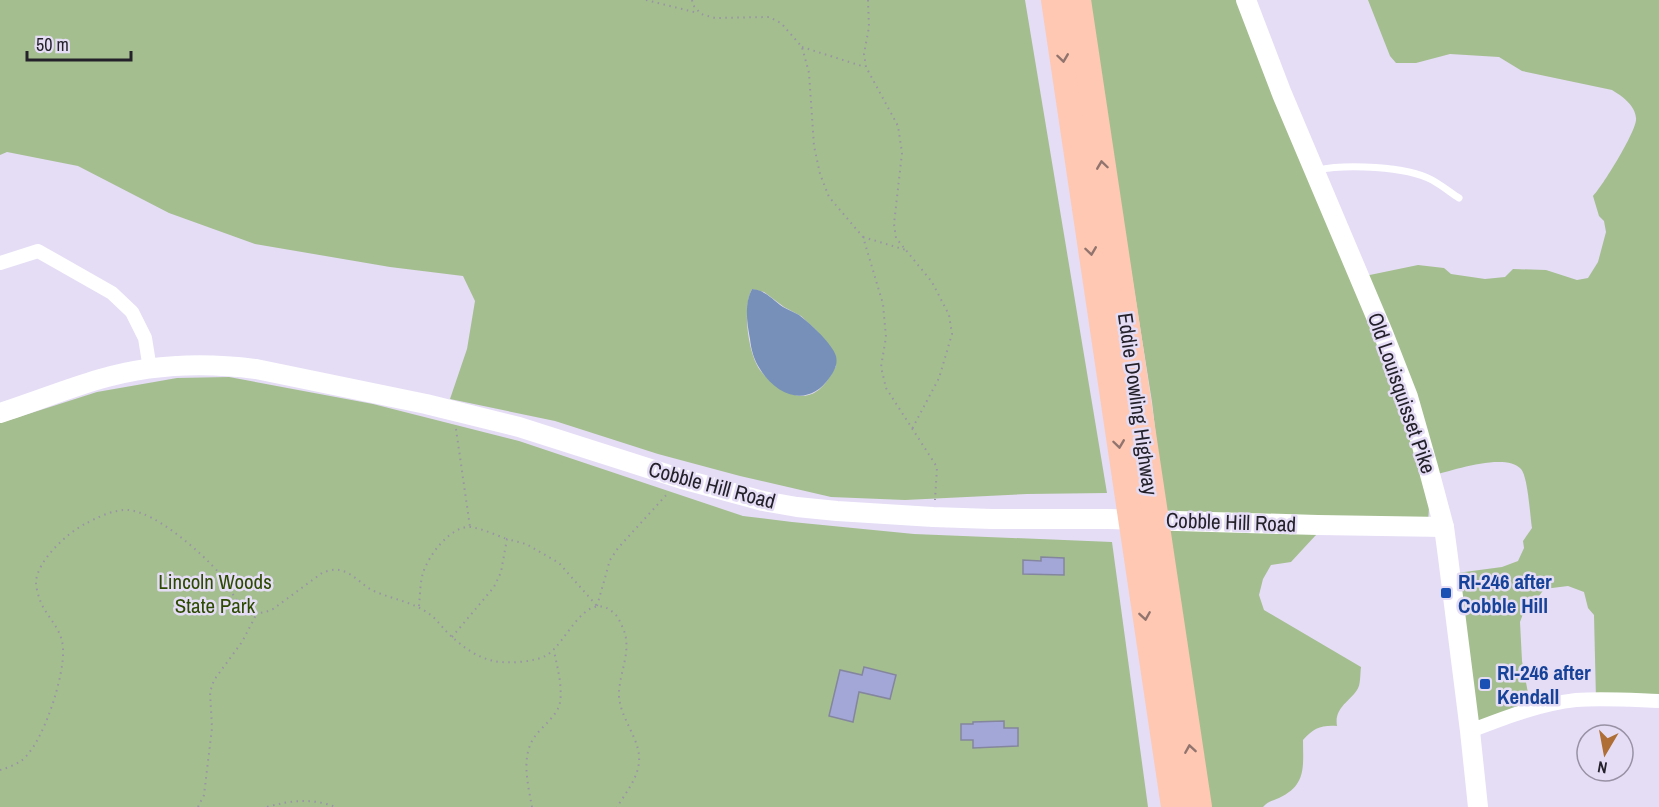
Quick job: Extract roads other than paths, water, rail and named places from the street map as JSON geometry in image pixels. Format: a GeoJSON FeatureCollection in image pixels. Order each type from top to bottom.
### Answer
{"type":"FeatureCollection","features":[{"type":"Feature","properties":{"kind":"highway","name":"Eddie Dowling Highway"},"geometry":{"type":"LineString","coordinates":[[1054,0],[1136,472],[1162,562],[1199,807]]}},
{"type":"Feature","properties":{"kind":"highway","name":"Eddie Dowling Highway"},"geometry":{"type":"LineString","coordinates":[[1077,0],[1136,472],[1136,558],[1174,807]]}},
{"type":"Feature","properties":{"kind":"street","name":"Old Louisquisset Pike"},"geometry":{"type":"LineString","coordinates":[[1246,0],[1258,35],[1408,397],[1435,490],[1444,526],[1478,807]]}},
{"type":"Feature","properties":{"kind":"street"},"geometry":{"type":"LineString","coordinates":[[0,263],[38,251],[112,293],[132,312],[145,338],[150,369]]}},
{"type":"Feature","properties":{"kind":"street","name":"Cobble Hill Road"},"geometry":{"type":"LineString","coordinates":[[0,413],[102,378],[171,365],[228,365],[256,369],[519,427],[681,479],[764,501],[797,507],[837,512],[992,519],[1444,526]]}},
{"type":"Feature","properties":{"kind":"street"},"geometry":{"type":"LineString","coordinates":[[1470,731],[1514,714],[1576,700],[1659,701]]}},
{"type":"Feature","properties":{"kind":"lane"},"geometry":{"type":"LineString","coordinates":[[1315,171],[1334,166],[1403,171],[1430,179],[1459,198]]}},
{"type":"Feature","properties":{"kind":"water"},"geometry":{"type":"Polygon","coordinates":[[[752,289],[765,293],[783,307],[799,315],[833,349],[836,356],[834,370],[822,387],[813,393],[794,395],[784,392],[767,379],[758,366],[752,351],[747,320],[747,307],[752,289]]]}},
{"type":"Feature","properties":{"kind":"place","name":"RI-246 after Cobble Hill"},"geometry":{"type":"Point","coordinates":[1446,593]}},
{"type":"Feature","properties":{"kind":"place","name":"RI-246 after Kendall"},"geometry":{"type":"Point","coordinates":[1485,684]}},
{"type":"Feature","properties":{"kind":"park label","name":"Lincoln Woods State Park"},"geometry":{"type":"Point","coordinates":[215,593]}}]}
